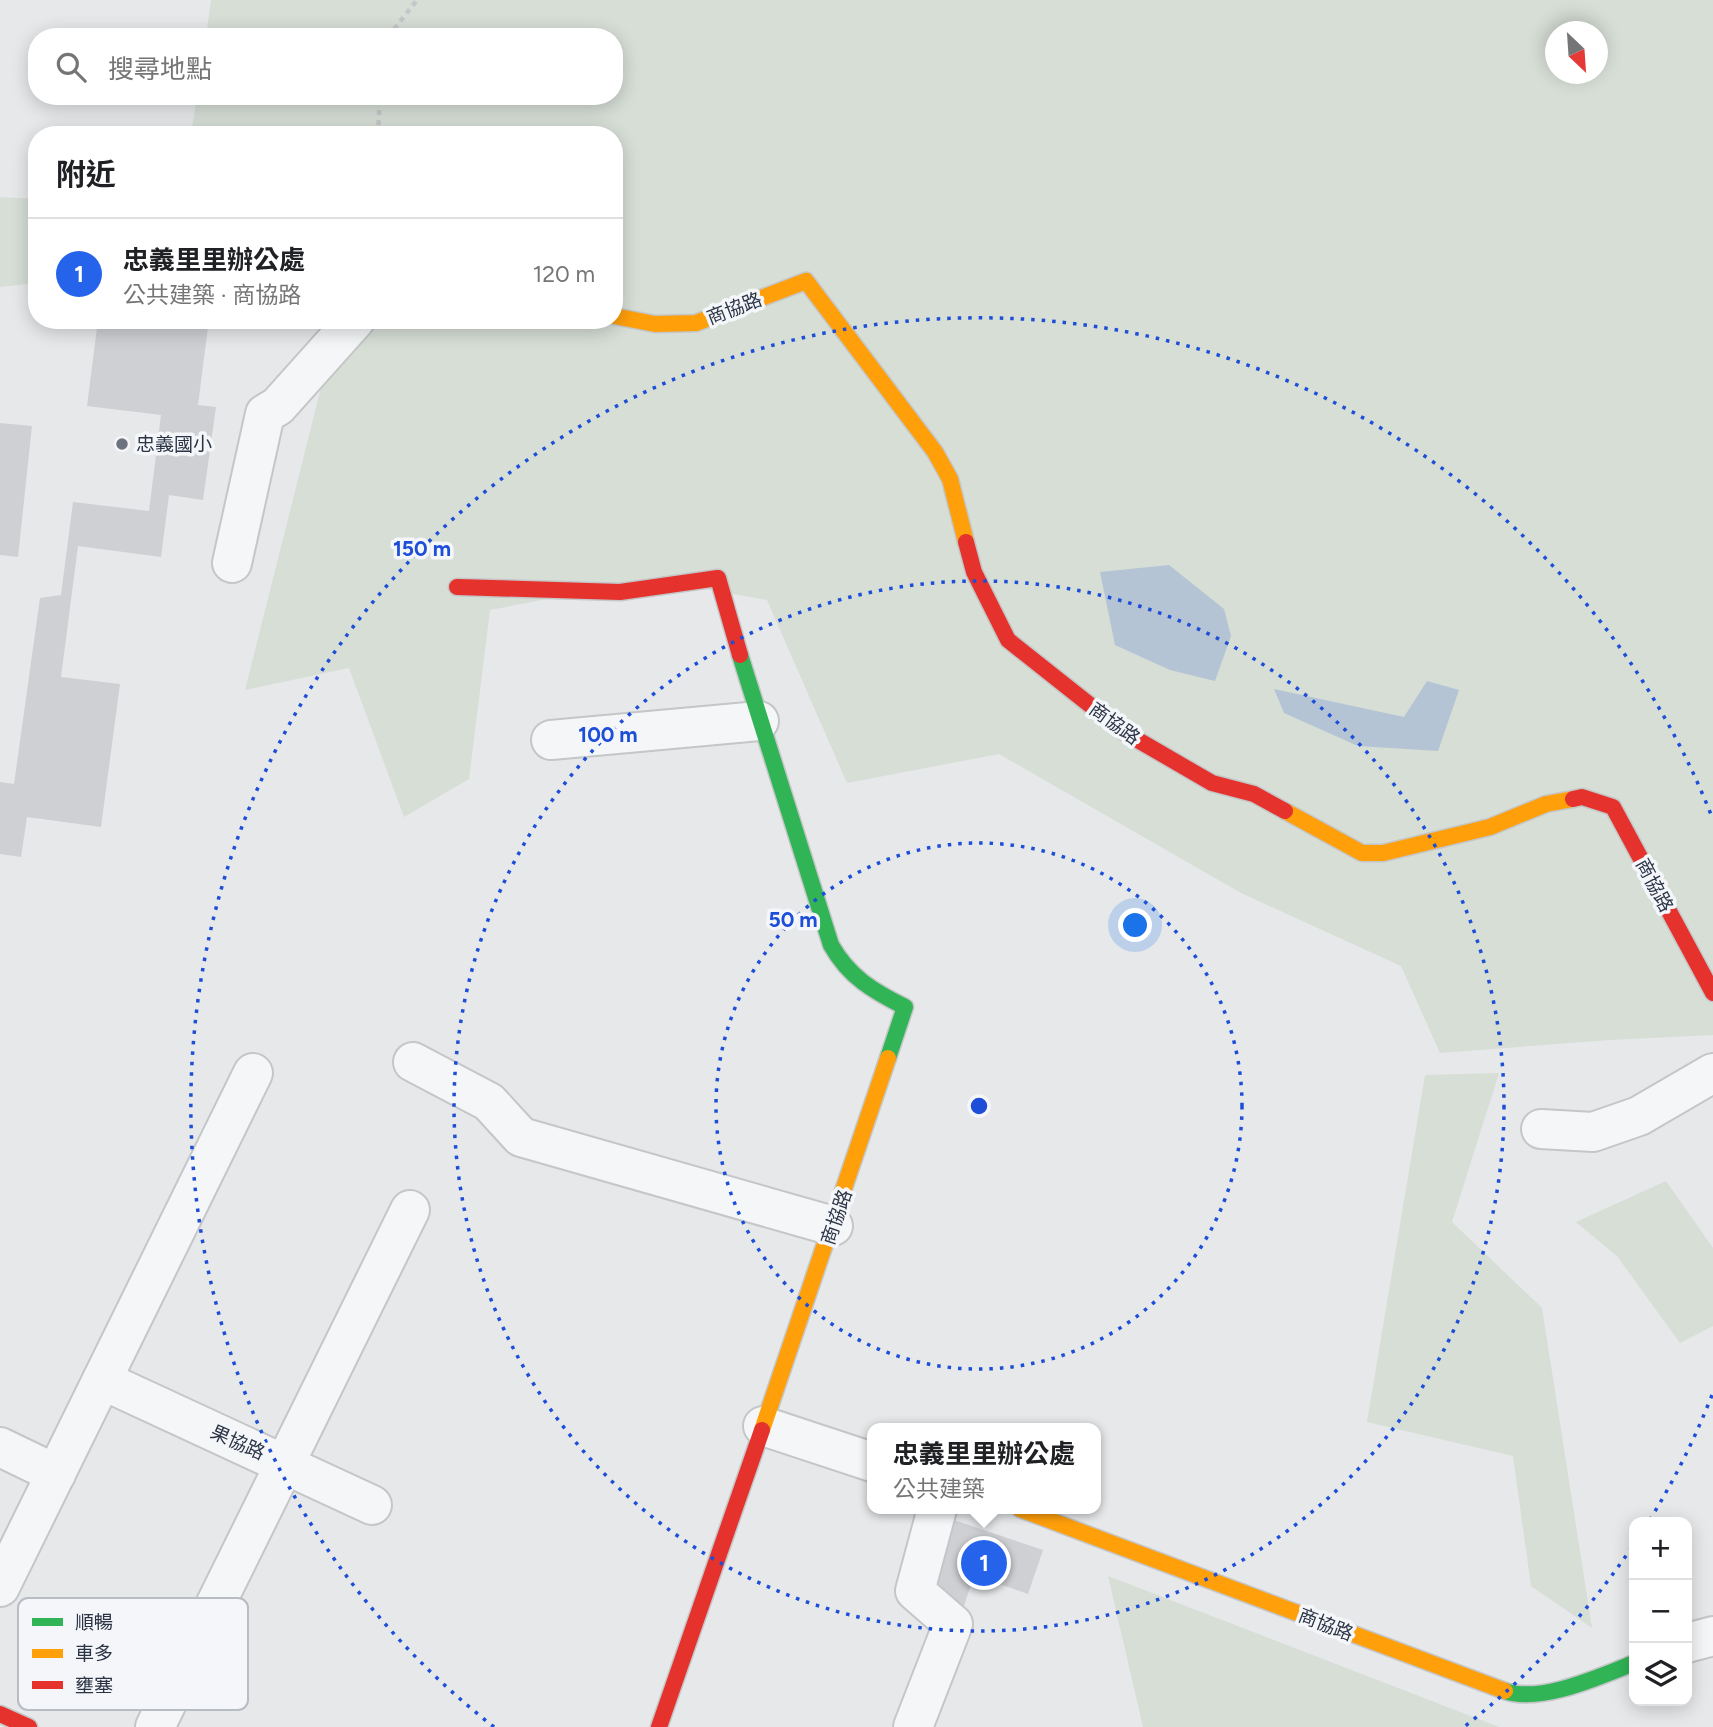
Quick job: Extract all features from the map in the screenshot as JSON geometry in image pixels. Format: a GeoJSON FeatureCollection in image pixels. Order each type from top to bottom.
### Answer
{"type":"FeatureCollection","features":[{"type":"Feature","properties":{"kind":"street","name":"商協路"},"geometry":{"type":"LineString","coordinates":[[623,318],[655,324],[696,323],[806,281],[935,452],[950,479],[974,572],[1009,640],[1124,732],[1212,783],[1254,794],[1362,853],[1383,853],[1490,827],[1546,804],[1582,797],[1614,807],[1713,993]]}},
{"type":"Feature","properties":{"kind":"street"},"geometry":{"type":"LineString","coordinates":[[232,563],[265,414],[278,406],[347,329]]}},
{"type":"Feature","properties":{"kind":"street"},"geometry":{"type":"LineString","coordinates":[[457,587],[620,592],[718,578],[759,721],[551,740]]}},
{"type":"Feature","properties":{"kind":"street","name":"商協路"},"geometry":{"type":"LineString","coordinates":[[659,1727],[833,1226],[905,1007],[866,988],[844,970],[831,944],[759,721]]}},
{"type":"Feature","properties":{"kind":"street"},"geometry":{"type":"LineString","coordinates":[[413,1062],[489,1102],[521,1137],[833,1226]]}},
{"type":"Feature","properties":{"kind":"street"},"geometry":{"type":"LineString","coordinates":[[0,1587],[253,1073]]}},
{"type":"Feature","properties":{"kind":"street"},"geometry":{"type":"LineString","coordinates":[[1541,1129],[1593,1132],[1639,1116],[1713,1073]]}},
{"type":"Feature","properties":{"kind":"street"},"geometry":{"type":"LineString","coordinates":[[220,1598],[410,1210]]}},
{"type":"Feature","properties":{"kind":"street","name":"果協路"},"geometry":{"type":"LineString","coordinates":[[102,1380],[372,1505]]}},
{"type":"Feature","properties":{"kind":"street"},"geometry":{"type":"LineString","coordinates":[[763,1426],[867,1460]]}},
{"type":"Feature","properties":{"kind":"street"},"geometry":{"type":"LineString","coordinates":[[0,1447],[56,1474]]}},
{"type":"Feature","properties":{"kind":"street"},"geometry":{"type":"LineString","coordinates":[[913,1727],[953,1624],[915,1591],[936,1514]]}},
{"type":"Feature","properties":{"kind":"street","name":"商協路"},"geometry":{"type":"LineString","coordinates":[[1033,1514],[1510,1693],[1532,1695],[1584,1682],[1629,1665]]}},
{"type":"Feature","properties":{"kind":"street"},"geometry":{"type":"LineString","coordinates":[[1692,1642],[1713,1636]]}},
{"type":"Feature","properties":{"kind":"street"},"geometry":{"type":"LineString","coordinates":[[155,1727],[164,1710]]}},
{"type":"Feature","properties":{"kind":"street"},"geometry":{"type":"LineString","coordinates":[[0,1714],[29,1727]]}},
{"type":"Feature","properties":{"kind":"path"},"geometry":{"type":"LineString","coordinates":[[395,28],[417,0]]}},
{"type":"Feature","properties":{"kind":"path"},"geometry":{"type":"LineString","coordinates":[[378,126],[380,105]]}},
{"type":"Feature","properties":{"kind":"shaded area"},"geometry":{"type":"Polygon","coordinates":[[[211,0],[1713,0],[1713,1035],[1440,1053],[1401,966],[1241,893],[999,754],[847,783],[767,600],[651,579],[490,610],[469,779],[404,817],[349,668],[245,690],[336,329],[623,329],[623,126],[192,126],[196,105],[623,105],[623,28],[207,28],[211,0]]]}},
{"type":"Feature","properties":{"kind":"shaded area"},"geometry":{"type":"Polygon","coordinates":[[[0,197],[28,199],[28,284],[0,287],[0,197]]]}},
{"type":"Feature","properties":{"kind":"shaded area"},"geometry":{"type":"Polygon","coordinates":[[[1499,1073],[1452,1222],[1542,1308],[1592,1628],[1531,1586],[1513,1456],[1367,1422],[1425,1075],[1499,1073]]]}},
{"type":"Feature","properties":{"kind":"shaded area"},"geometry":{"type":"Polygon","coordinates":[[[1666,1181],[1713,1248],[1713,1326],[1680,1343],[1617,1256],[1576,1222],[1666,1181]]]}},
{"type":"Feature","properties":{"kind":"shaded area"},"geometry":{"type":"Polygon","coordinates":[[[1108,1576],[1499,1727],[1143,1727],[1108,1576]]]}},
{"type":"Feature","properties":{"kind":"water"},"geometry":{"type":"Polygon","coordinates":[[[1169,565],[1224,609],[1231,636],[1215,681],[1170,670],[1115,645],[1100,572],[1169,565]]]}},
{"type":"Feature","properties":{"kind":"water"},"geometry":{"type":"Polygon","coordinates":[[[1427,681],[1459,690],[1438,751],[1358,746],[1284,713],[1274,689],[1404,717],[1427,681]]]}},
{"type":"Feature","properties":{"kind":"building"},"geometry":{"type":"Polygon","coordinates":[[[97,329],[208,329],[198,405],[216,407],[203,500],[169,495],[161,557],[78,546],[61,677],[120,684],[101,827],[27,817],[21,857],[0,854],[0,782],[14,784],[40,598],[61,595],[73,502],[149,511],[161,415],[87,406],[97,329]]]}},
{"type":"Feature","properties":{"kind":"building"},"geometry":{"type":"Polygon","coordinates":[[[0,423],[32,426],[18,557],[0,555],[0,423]]]}},
{"type":"Feature","properties":{"kind":"building"},"geometry":{"type":"Polygon","coordinates":[[[945,1517],[1043,1550],[1028,1594],[974,1575],[964,1606],[920,1591],[945,1517]]]}},
{"type":"Feature","properties":{"kind":"traffic: fast"},"geometry":{"type":"LineString","coordinates":[[740,655],[831,945],[846,966],[863,982],[905,1007],[888,1058]]}},
{"type":"Feature","properties":{"kind":"traffic: fast"},"geometry":{"type":"LineString","coordinates":[[1505,1691],[1519,1694],[1552,1691],[1629,1665]]}},
{"type":"Feature","properties":{"kind":"traffic: slow"},"geometry":{"type":"LineString","coordinates":[[623,318],[655,324],[696,323],[806,281],[935,452],[950,479],[966,542]]}},
{"type":"Feature","properties":{"kind":"traffic: slow"},"geometry":{"type":"LineString","coordinates":[[1285,811],[1362,853],[1383,853],[1490,827],[1546,804],[1573,799]]}},
{"type":"Feature","properties":{"kind":"traffic: slow"},"geometry":{"type":"LineString","coordinates":[[762,1430],[888,1058]]}},
{"type":"Feature","properties":{"kind":"traffic: slow"},"geometry":{"type":"LineString","coordinates":[[1033,1514],[1505,1691]]}},
{"type":"Feature","properties":{"kind":"traffic: jam"},"geometry":{"type":"LineString","coordinates":[[966,542],[974,572],[1008,640],[1124,732],[1212,783],[1254,794],[1285,811]]}},
{"type":"Feature","properties":{"kind":"traffic: jam"},"geometry":{"type":"LineString","coordinates":[[457,587],[620,592],[718,578],[740,655]]}},
{"type":"Feature","properties":{"kind":"traffic: jam"},"geometry":{"type":"LineString","coordinates":[[1573,799],[1582,797],[1613,807],[1713,993]]}},
{"type":"Feature","properties":{"kind":"traffic: jam"},"geometry":{"type":"LineString","coordinates":[[659,1727],[762,1430]]}},
{"type":"Feature","properties":{"kind":"traffic: jam"},"geometry":{"type":"LineString","coordinates":[[0,1714],[29,1727]]}},
{"type":"Feature","properties":{"kind":"place","name":"忠義國小"},"geometry":{"type":"Point","coordinates":[122,444]}},
{"type":"Feature","properties":{"kind":"place","name":"忠義里里辦公處"},"geometry":{"type":"Point","coordinates":[984,1563]}}]}
